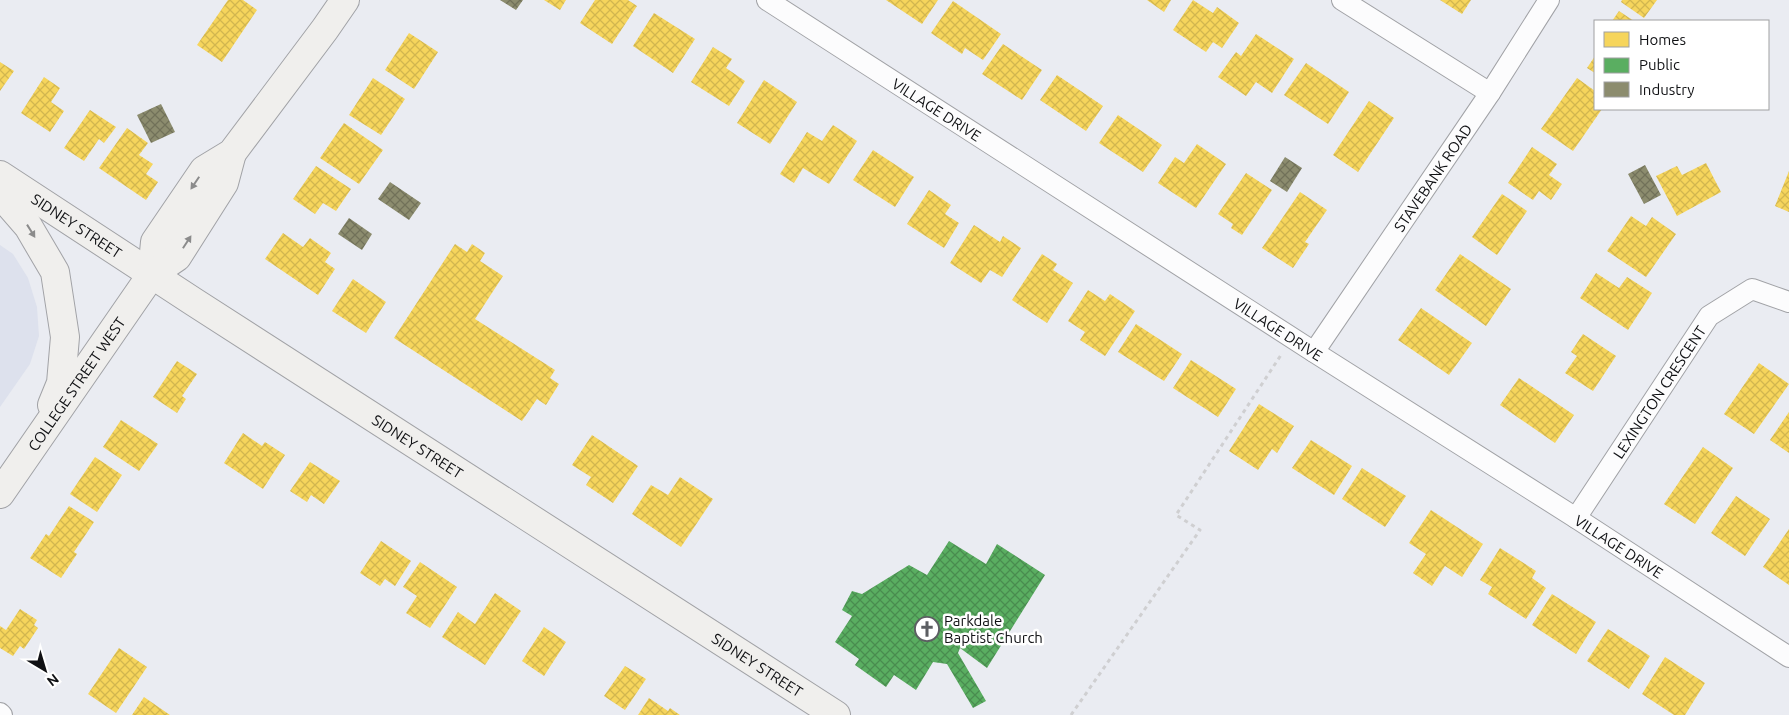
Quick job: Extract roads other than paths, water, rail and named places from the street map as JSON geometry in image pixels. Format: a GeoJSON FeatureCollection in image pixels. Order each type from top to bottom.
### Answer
{"type":"FeatureCollection","features":[{"type":"Feature","properties":{"kind":"main road","name":"COLLEGE STREET WEST"},"geometry":{"type":"LineString","coordinates":[[0,494],[152,274],[177,257],[224,183],[232,153],[325,29],[344,0]]}},
{"type":"Feature","properties":{"kind":"main road","name":"SIDNEY STREET"},"geometry":{"type":"LineString","coordinates":[[0,175],[836,715]]}},
{"type":"Feature","properties":{"kind":"main road"},"geometry":{"type":"LineString","coordinates":[[0,194],[28,226],[55,272],[65,337],[61,383],[39,437]]}},
{"type":"Feature","properties":{"kind":"street","name":"VILLAGE DRIVE"},"geometry":{"type":"LineString","coordinates":[[767,0],[1576,518],[1789,657]]}},
{"type":"Feature","properties":{"kind":"street"},"geometry":{"type":"LineString","coordinates":[[1342,0],[1490,93]]}},
{"type":"Feature","properties":{"kind":"street","name":"STAVEBANK ROAD"},"geometry":{"type":"LineString","coordinates":[[1314,352],[1490,93],[1549,0]]}},
{"type":"Feature","properties":{"kind":"street","name":"LEXINGTON CRESCENT"},"geometry":{"type":"LineString","coordinates":[[1576,518],[1709,316],[1752,289],[1789,302]]}},
{"type":"Feature","properties":{"kind":"place","name":"Parkdale Baptist Church"},"geometry":{"type":"Point","coordinates":[927,629]}}]}
